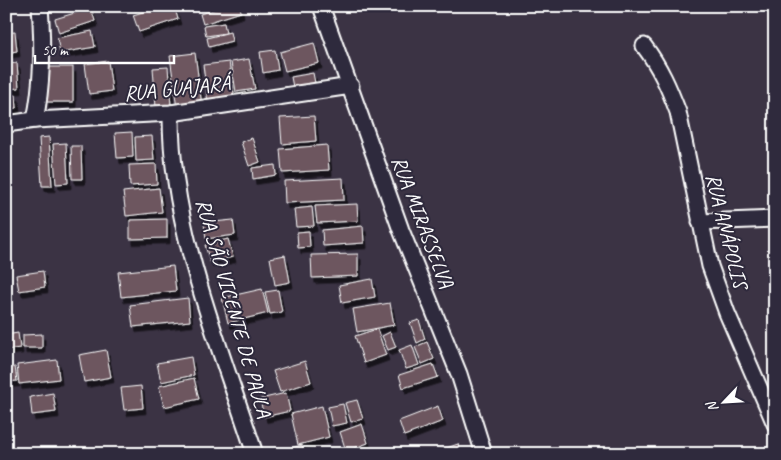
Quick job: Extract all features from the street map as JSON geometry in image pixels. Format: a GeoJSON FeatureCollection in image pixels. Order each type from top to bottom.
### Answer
{"type":"FeatureCollection","features":[{"type":"Feature","properties":{"kind":"street"},"geometry":{"type":"LineString","coordinates":[[35,120],[41,91],[43,39],[40,6]]}},
{"type":"Feature","properties":{"kind":"street","name":"RUA MIRASSELVA"},"geometry":{"type":"LineString","coordinates":[[321,6],[402,230],[459,374],[484,454]]}},
{"type":"Feature","properties":{"kind":"street","name":"RUA ANÁPOLIS"},"geometry":{"type":"LineString","coordinates":[[644,46],[658,64],[678,112],[710,266],[727,313],[775,424]]}},
{"type":"Feature","properties":{"kind":"street","name":"RUA GUAJARÁ"},"geometry":{"type":"LineString","coordinates":[[6,124],[35,120],[171,113],[351,86]]}},
{"type":"Feature","properties":{"kind":"street","name":"RUA SÃO VICENTE DE PAULA"},"geometry":{"type":"LineString","coordinates":[[171,113],[173,165],[189,242],[255,454]]}},
{"type":"Feature","properties":{"kind":"street"},"geometry":{"type":"LineString","coordinates":[[700,222],[775,219]]}},
{"type":"Feature","properties":{"kind":"building"},"geometry":{"type":"Polygon","coordinates":[[[134,6],[150,6],[135,11],[134,6]]]}},
{"type":"Feature","properties":{"kind":"building"},"geometry":{"type":"Polygon","coordinates":[[[162,6],[174,6],[178,19],[139,32],[133,15],[162,6]]]}},
{"type":"Feature","properties":{"kind":"building"},"geometry":{"type":"Polygon","coordinates":[[[226,6],[240,6],[241,12],[203,24],[200,14],[226,6]]]}},
{"type":"Feature","properties":{"kind":"building"},"geometry":{"type":"Polygon","coordinates":[[[91,8],[95,21],[59,33],[55,19],[91,8]]]}},
{"type":"Feature","properties":{"kind":"building"},"geometry":{"type":"Polygon","coordinates":[[[224,23],[226,33],[206,36],[204,26],[224,23]]]}},
{"type":"Feature","properties":{"kind":"building"},"geometry":{"type":"Polygon","coordinates":[[[92,31],[95,47],[60,53],[57,38],[92,31]]]}},
{"type":"Feature","properties":{"kind":"building"},"geometry":{"type":"Polygon","coordinates":[[[15,32],[17,51],[6,53],[6,33],[15,32]]]}},
{"type":"Feature","properties":{"kind":"building"},"geometry":{"type":"Polygon","coordinates":[[[230,32],[232,41],[209,47],[207,38],[230,32]]]}},
{"type":"Feature","properties":{"kind":"building"},"geometry":{"type":"Polygon","coordinates":[[[314,43],[319,63],[285,71],[280,52],[314,43]]]}},
{"type":"Feature","properties":{"kind":"building"},"geometry":{"type":"Polygon","coordinates":[[[275,50],[278,70],[263,73],[260,52],[275,50]]]}},
{"type":"Feature","properties":{"kind":"building"},"geometry":{"type":"Polygon","coordinates":[[[195,53],[202,106],[177,109],[170,56],[195,53]]]}},
{"type":"Feature","properties":{"kind":"building"},"geometry":{"type":"Polygon","coordinates":[[[249,59],[255,89],[236,92],[231,62],[249,59]]]}},
{"type":"Feature","properties":{"kind":"building"},"geometry":{"type":"Polygon","coordinates":[[[108,61],[112,91],[89,94],[85,64],[108,61]]]}},
{"type":"Feature","properties":{"kind":"building"},"geometry":{"type":"Polygon","coordinates":[[[229,62],[235,100],[208,103],[203,65],[229,62]]]}},
{"type":"Feature","properties":{"kind":"building"},"geometry":{"type":"Polygon","coordinates":[[[17,63],[19,88],[6,89],[6,64],[17,63]]]}},
{"type":"Feature","properties":{"kind":"building"},"geometry":{"type":"Polygon","coordinates":[[[46,67],[73,67],[73,102],[46,102],[46,67]]]}},
{"type":"Feature","properties":{"kind":"building"},"geometry":{"type":"Polygon","coordinates":[[[168,67],[171,106],[156,107],[153,68],[168,67]]]}},
{"type":"Feature","properties":{"kind":"building"},"geometry":{"type":"Polygon","coordinates":[[[313,73],[316,88],[294,92],[291,77],[313,73]]]}},
{"type":"Feature","properties":{"kind":"building"},"geometry":{"type":"Polygon","coordinates":[[[16,95],[17,108],[6,109],[6,96],[16,95]]]}},
{"type":"Feature","properties":{"kind":"building"},"geometry":{"type":"Polygon","coordinates":[[[314,116],[316,141],[282,144],[280,118],[314,116]]]}},
{"type":"Feature","properties":{"kind":"building"},"geometry":{"type":"Polygon","coordinates":[[[132,132],[133,157],[117,158],[115,133],[132,132]]]}},
{"type":"Feature","properties":{"kind":"building"},"geometry":{"type":"Polygon","coordinates":[[[152,136],[154,160],[136,161],[135,137],[152,136]]]}},
{"type":"Feature","properties":{"kind":"building"},"geometry":{"type":"Polygon","coordinates":[[[49,137],[52,186],[42,186],[39,138],[49,137]]]}},
{"type":"Feature","properties":{"kind":"building"},"geometry":{"type":"Polygon","coordinates":[[[252,138],[260,162],[249,166],[241,142],[252,138]]]}},
{"type":"Feature","properties":{"kind":"building"},"geometry":{"type":"Polygon","coordinates":[[[66,143],[68,183],[56,184],[53,144],[66,143]]]}},
{"type":"Feature","properties":{"kind":"building"},"geometry":{"type":"Polygon","coordinates":[[[327,145],[329,170],[282,173],[280,149],[327,145]]]}},
{"type":"Feature","properties":{"kind":"building"},"geometry":{"type":"Polygon","coordinates":[[[71,146],[81,146],[82,179],[72,179],[71,146]]]}},
{"type":"Feature","properties":{"kind":"building"},"geometry":{"type":"Polygon","coordinates":[[[156,164],[157,184],[130,186],[129,165],[156,164]]]}},
{"type":"Feature","properties":{"kind":"building"},"geometry":{"type":"Polygon","coordinates":[[[275,165],[276,175],[253,179],[252,168],[275,165]]]}},
{"type":"Feature","properties":{"kind":"building"},"geometry":{"type":"Polygon","coordinates":[[[343,178],[344,200],[285,203],[284,181],[343,178]]]}},
{"type":"Feature","properties":{"kind":"building"},"geometry":{"type":"Polygon","coordinates":[[[159,188],[162,212],[126,216],[123,192],[159,188]]]}},
{"type":"Feature","properties":{"kind":"building"},"geometry":{"type":"Polygon","coordinates":[[[357,204],[358,221],[317,223],[315,206],[357,204]]]}},
{"type":"Feature","properties":{"kind":"building"},"geometry":{"type":"Polygon","coordinates":[[[312,207],[314,226],[296,227],[294,209],[312,207]]]}},
{"type":"Feature","properties":{"kind":"building"},"geometry":{"type":"Polygon","coordinates":[[[167,219],[167,238],[130,239],[130,220],[167,219]]]}},
{"type":"Feature","properties":{"kind":"building"},"geometry":{"type":"Polygon","coordinates":[[[233,220],[235,235],[206,239],[204,223],[233,220]]]}},
{"type":"Feature","properties":{"kind":"building"},"geometry":{"type":"Polygon","coordinates":[[[363,226],[364,243],[323,246],[322,230],[363,226]]]}},
{"type":"Feature","properties":{"kind":"building"},"geometry":{"type":"Polygon","coordinates":[[[309,231],[310,247],[298,248],[297,232],[309,231]]]}},
{"type":"Feature","properties":{"kind":"building"},"geometry":{"type":"Polygon","coordinates":[[[228,239],[233,257],[210,262],[205,245],[228,239]]]}},
{"type":"Feature","properties":{"kind":"building"},"geometry":{"type":"Polygon","coordinates":[[[358,254],[358,276],[312,278],[311,255],[358,254]]]}},
{"type":"Feature","properties":{"kind":"building"},"geometry":{"type":"Polygon","coordinates":[[[285,255],[290,282],[275,285],[270,258],[285,255]]]}},
{"type":"Feature","properties":{"kind":"building"},"geometry":{"type":"Polygon","coordinates":[[[173,266],[176,291],[121,297],[118,272],[173,266]]]}},
{"type":"Feature","properties":{"kind":"building"},"geometry":{"type":"Polygon","coordinates":[[[43,271],[45,287],[19,291],[16,275],[43,271]]]}},
{"type":"Feature","properties":{"kind":"building"},"geometry":{"type":"Polygon","coordinates":[[[372,279],[375,297],[342,303],[339,285],[372,279]]]}},
{"type":"Feature","properties":{"kind":"building"},"geometry":{"type":"Polygon","coordinates":[[[262,289],[268,313],[228,323],[222,298],[262,289]]]}},
{"type":"Feature","properties":{"kind":"building"},"geometry":{"type":"Polygon","coordinates":[[[278,290],[282,312],[270,314],[265,292],[278,290]]]}},
{"type":"Feature","properties":{"kind":"building"},"geometry":{"type":"Polygon","coordinates":[[[188,298],[190,321],[133,327],[130,305],[188,298]]]}},
{"type":"Feature","properties":{"kind":"building"},"geometry":{"type":"Polygon","coordinates":[[[390,303],[394,325],[357,332],[353,309],[390,303]]]}},
{"type":"Feature","properties":{"kind":"building"},"geometry":{"type":"Polygon","coordinates":[[[419,320],[425,339],[417,343],[410,323],[419,320]]]}},
{"type":"Feature","properties":{"kind":"building"},"geometry":{"type":"Polygon","coordinates":[[[377,329],[386,355],[364,363],[355,336],[377,329]]]}},
{"type":"Feature","properties":{"kind":"building"},"geometry":{"type":"Polygon","coordinates":[[[390,332],[396,347],[388,350],[382,336],[390,332]]]}},
{"type":"Feature","properties":{"kind":"building"},"geometry":{"type":"Polygon","coordinates":[[[18,333],[20,348],[6,350],[6,335],[18,333]]]}},
{"type":"Feature","properties":{"kind":"building"},"geometry":{"type":"Polygon","coordinates":[[[42,334],[42,348],[23,348],[23,335],[42,334]]]}},
{"type":"Feature","properties":{"kind":"building"},"geometry":{"type":"Polygon","coordinates":[[[427,342],[434,359],[422,364],[415,347],[427,342]]]}},
{"type":"Feature","properties":{"kind":"building"},"geometry":{"type":"Polygon","coordinates":[[[412,345],[419,365],[406,369],[399,350],[412,345]]]}},
{"type":"Feature","properties":{"kind":"building"},"geometry":{"type":"Polygon","coordinates":[[[106,350],[111,377],[84,382],[79,355],[106,350]]]}},
{"type":"Feature","properties":{"kind":"building"},"geometry":{"type":"Polygon","coordinates":[[[191,357],[194,375],[161,382],[157,363],[191,357]]]}},
{"type":"Feature","properties":{"kind":"building"},"geometry":{"type":"Polygon","coordinates":[[[57,360],[59,379],[19,384],[17,365],[57,360]]]}},
{"type":"Feature","properties":{"kind":"building"},"geometry":{"type":"Polygon","coordinates":[[[305,361],[311,382],[280,392],[273,371],[305,361]]]}},
{"type":"Feature","properties":{"kind":"building"},"geometry":{"type":"Polygon","coordinates":[[[433,364],[438,377],[403,388],[399,375],[433,364]]]}},
{"type":"Feature","properties":{"kind":"building"},"geometry":{"type":"Polygon","coordinates":[[[15,367],[17,381],[6,382],[6,368],[15,367]]]}},
{"type":"Feature","properties":{"kind":"building"},"geometry":{"type":"Polygon","coordinates":[[[194,378],[199,399],[164,407],[159,386],[194,378]]]}},
{"type":"Feature","properties":{"kind":"building"},"geometry":{"type":"Polygon","coordinates":[[[141,386],[143,408],[124,410],[121,388],[141,386]]]}},
{"type":"Feature","properties":{"kind":"building"},"geometry":{"type":"Polygon","coordinates":[[[53,393],[56,412],[32,415],[30,397],[53,393]]]}},
{"type":"Feature","properties":{"kind":"building"},"geometry":{"type":"Polygon","coordinates":[[[286,393],[290,411],[264,417],[260,399],[286,393]]]}},
{"type":"Feature","properties":{"kind":"building"},"geometry":{"type":"Polygon","coordinates":[[[357,400],[363,419],[351,422],[345,403],[357,400]]]}},
{"type":"Feature","properties":{"kind":"building"},"geometry":{"type":"Polygon","coordinates":[[[343,404],[347,423],[332,426],[328,407],[343,404]]]}},
{"type":"Feature","properties":{"kind":"building"},"geometry":{"type":"Polygon","coordinates":[[[322,406],[329,437],[298,445],[291,414],[322,406]]]}},
{"type":"Feature","properties":{"kind":"building"},"geometry":{"type":"Polygon","coordinates":[[[438,406],[443,421],[404,436],[399,421],[438,406]]]}},
{"type":"Feature","properties":{"kind":"building"},"geometry":{"type":"Polygon","coordinates":[[[362,424],[368,443],[346,451],[340,432],[362,424]]]}},
{"type":"Feature","properties":{"kind":"building"},"geometry":{"type":"Polygon","coordinates":[[[458,444],[461,454],[429,454],[458,444]]]}},
{"type":"Feature","properties":{"kind":"building"},"geometry":{"type":"Polygon","coordinates":[[[302,445],[304,454],[274,453],[302,445]]]}},
{"type":"Feature","properties":{"kind":"building"},"geometry":{"type":"Polygon","coordinates":[[[40,450],[41,454],[21,454],[40,450]]]}}]}
